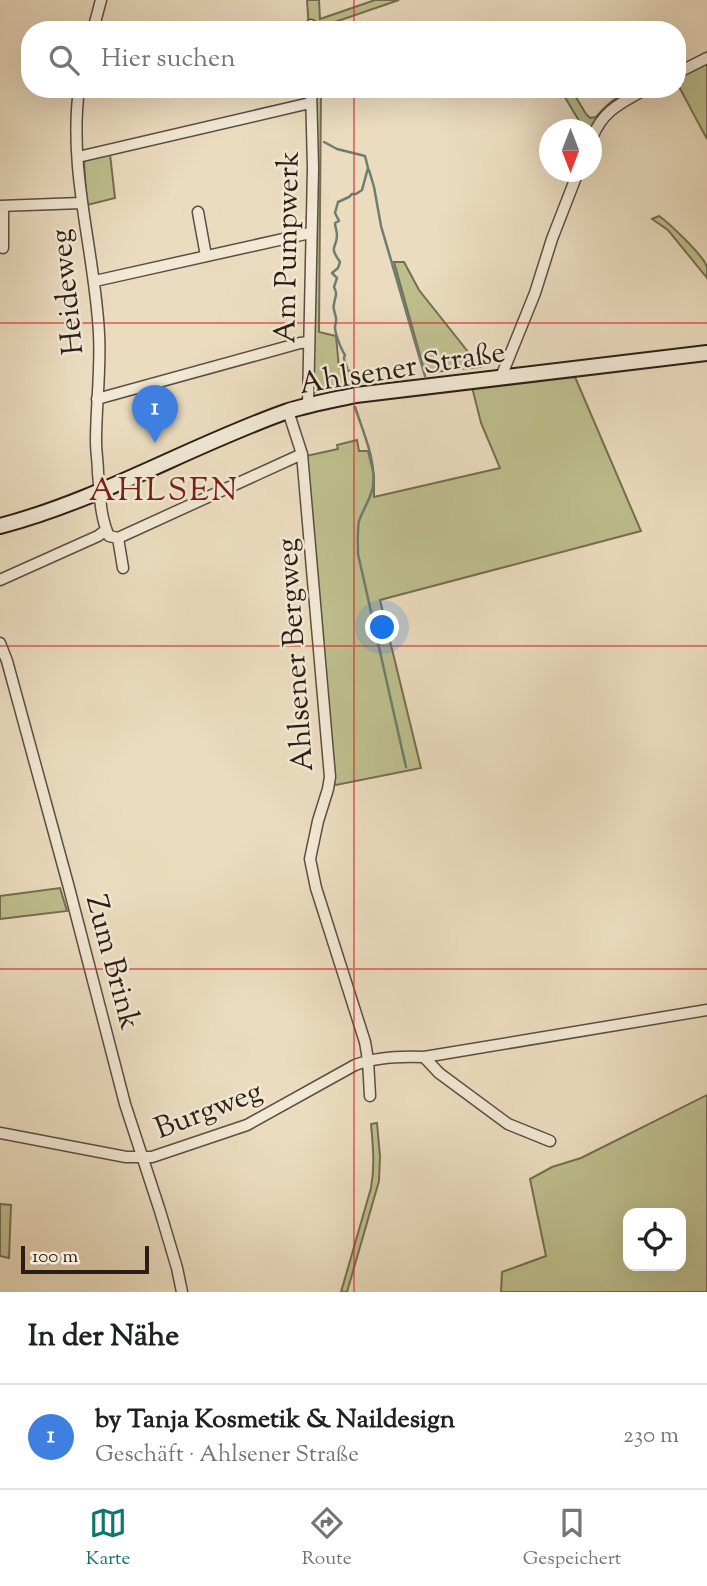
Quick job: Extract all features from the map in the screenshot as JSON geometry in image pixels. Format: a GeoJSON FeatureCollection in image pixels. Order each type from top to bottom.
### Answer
{"type":"FeatureCollection","features":[{"type":"Feature","properties":{"kind":"main road","name":"Ahlsener Straße"},"geometry":{"type":"LineString","coordinates":[[0,526],[33,517],[308,405],[356,395],[707,353]]}},
{"type":"Feature","properties":{"kind":"street"},"geometry":{"type":"LineString","coordinates":[[95,21],[101,0]]}},
{"type":"Feature","properties":{"kind":"street"},"geometry":{"type":"LineString","coordinates":[[686,68],[707,58]]}},
{"type":"Feature","properties":{"kind":"street","name":"Heideweg"},"geometry":{"type":"LineString","coordinates":[[78,98],[76,118],[81,203],[94,281],[99,336],[96,444],[99,497],[106,530]]}},
{"type":"Feature","properties":{"kind":"street","name":"Am Pumpwerk"},"geometry":{"type":"LineString","coordinates":[[308,405],[313,168],[310,98]]}},
{"type":"Feature","properties":{"kind":"street"},"geometry":{"type":"LineString","coordinates":[[602,119],[608,111],[630,98]]}},
{"type":"Feature","properties":{"kind":"street"},"geometry":{"type":"LineString","coordinates":[[78,157],[310,103]]}},
{"type":"Feature","properties":{"kind":"street"},"geometry":{"type":"LineString","coordinates":[[501,377],[535,293],[574,182]]}},
{"type":"Feature","properties":{"kind":"street"},"geometry":{"type":"LineString","coordinates":[[4,248],[1,206],[81,203]]}},
{"type":"Feature","properties":{"kind":"street"},"geometry":{"type":"LineString","coordinates":[[198,212],[206,256]]}},
{"type":"Feature","properties":{"kind":"street"},"geometry":{"type":"LineString","coordinates":[[94,281],[310,233]]}},
{"type":"Feature","properties":{"kind":"street"},"geometry":{"type":"LineString","coordinates":[[97,399],[300,342],[309,342]]}},
{"type":"Feature","properties":{"kind":"street","name":"Ahlsener Bergweg"},"geometry":{"type":"LineString","coordinates":[[288,411],[302,454],[330,776],[310,859],[316,888],[365,1042],[370,1096]]}},
{"type":"Feature","properties":{"kind":"street"},"geometry":{"type":"LineString","coordinates":[[0,580],[106,530],[109,536],[118,538],[302,454]]}},
{"type":"Feature","properties":{"kind":"street"},"geometry":{"type":"LineString","coordinates":[[118,538],[123,568]]}},
{"type":"Feature","properties":{"kind":"street","name":"Zum Brink"},"geometry":{"type":"LineString","coordinates":[[0,643],[68,884],[125,1104],[170,1245],[182,1292]]}},
{"type":"Feature","properties":{"kind":"street","name":"Burgweg"},"geometry":{"type":"LineString","coordinates":[[0,1133],[126,1157],[152,1157],[247,1125],[368,1060],[424,1057],[707,1010]]}},
{"type":"Feature","properties":{"kind":"street"},"geometry":{"type":"LineString","coordinates":[[424,1057],[439,1073],[508,1124],[550,1141]]}},
{"type":"Feature","properties":{"kind":"green space"},"geometry":{"type":"Polygon","coordinates":[[[307,0],[319,0],[320,19],[375,0],[399,0],[338,21],[308,21],[307,0]]]}},
{"type":"Feature","properties":{"kind":"green space"},"geometry":{"type":"Polygon","coordinates":[[[707,52],[707,139],[685,98],[686,63],[707,52]]]}},
{"type":"Feature","properties":{"kind":"green space"},"geometry":{"type":"Polygon","coordinates":[[[313,98],[321,98],[319,332],[336,336],[339,368],[358,373],[364,381],[311,393],[313,98]]]}},
{"type":"Feature","properties":{"kind":"green space"},"geometry":{"type":"Polygon","coordinates":[[[565,98],[576,98],[590,118],[596,117],[616,98],[631,98],[602,122],[602,119],[578,119],[565,98]]]}},
{"type":"Feature","properties":{"kind":"green space"},"geometry":{"type":"Polygon","coordinates":[[[110,154],[115,198],[87,205],[84,163],[87,159],[110,154]]]}},
{"type":"Feature","properties":{"kind":"green space"},"geometry":{"type":"Polygon","coordinates":[[[659,216],[700,255],[707,267],[707,278],[668,230],[652,219],[659,216]]]}},
{"type":"Feature","properties":{"kind":"green space"},"geometry":{"type":"Polygon","coordinates":[[[394,262],[404,262],[419,290],[480,367],[425,373],[394,262]]]}},
{"type":"Feature","properties":{"kind":"green space"},"geometry":{"type":"Polygon","coordinates":[[[575,377],[641,531],[380,600],[421,768],[336,785],[333,783],[306,456],[338,449],[337,445],[357,440],[359,451],[368,451],[374,475],[374,497],[500,468],[481,423],[472,387],[575,377]]]}},
{"type":"Feature","properties":{"kind":"green space"},"geometry":{"type":"Polygon","coordinates":[[[60,888],[67,911],[0,919],[0,896],[60,888]]]}},
{"type":"Feature","properties":{"kind":"green space"},"geometry":{"type":"Polygon","coordinates":[[[707,1095],[707,1292],[501,1292],[502,1272],[546,1256],[530,1179],[552,1167],[581,1158],[707,1095]]]}},
{"type":"Feature","properties":{"kind":"green space"},"geometry":{"type":"Polygon","coordinates":[[[377,1123],[379,1181],[347,1292],[341,1292],[371,1188],[371,1124],[377,1123]]]}},
{"type":"Feature","properties":{"kind":"green space"},"geometry":{"type":"Polygon","coordinates":[[[0,1204],[11,1205],[9,1258],[0,1256],[0,1204]]]}},
{"type":"Feature","properties":{"kind":"waterway"},"geometry":{"type":"LineString","coordinates":[[324,142],[337,149],[365,156],[368,168],[362,190],[338,202],[335,213],[339,221],[335,223],[337,239],[334,250],[340,262],[332,273],[337,278],[334,287],[335,327],[345,355],[347,369],[344,378],[348,383]]}},
{"type":"Feature","properties":{"kind":"waterway"},"geometry":{"type":"LineString","coordinates":[[369,170],[381,226],[425,376]]}},
{"type":"Feature","properties":{"kind":"waterway"},"geometry":{"type":"LineString","coordinates":[[355,407],[373,466],[372,491],[359,521],[358,554],[406,767]]}},
{"type":"Feature","properties":{"kind":"place","name":"by Tanja Kosmetik & Naildesign"},"geometry":{"type":"Point","coordinates":[155,443]}},
{"type":"Feature","properties":{"kind":"district","name":"AHLSEN"},"geometry":{"type":"Point","coordinates":[164,488]}}]}
